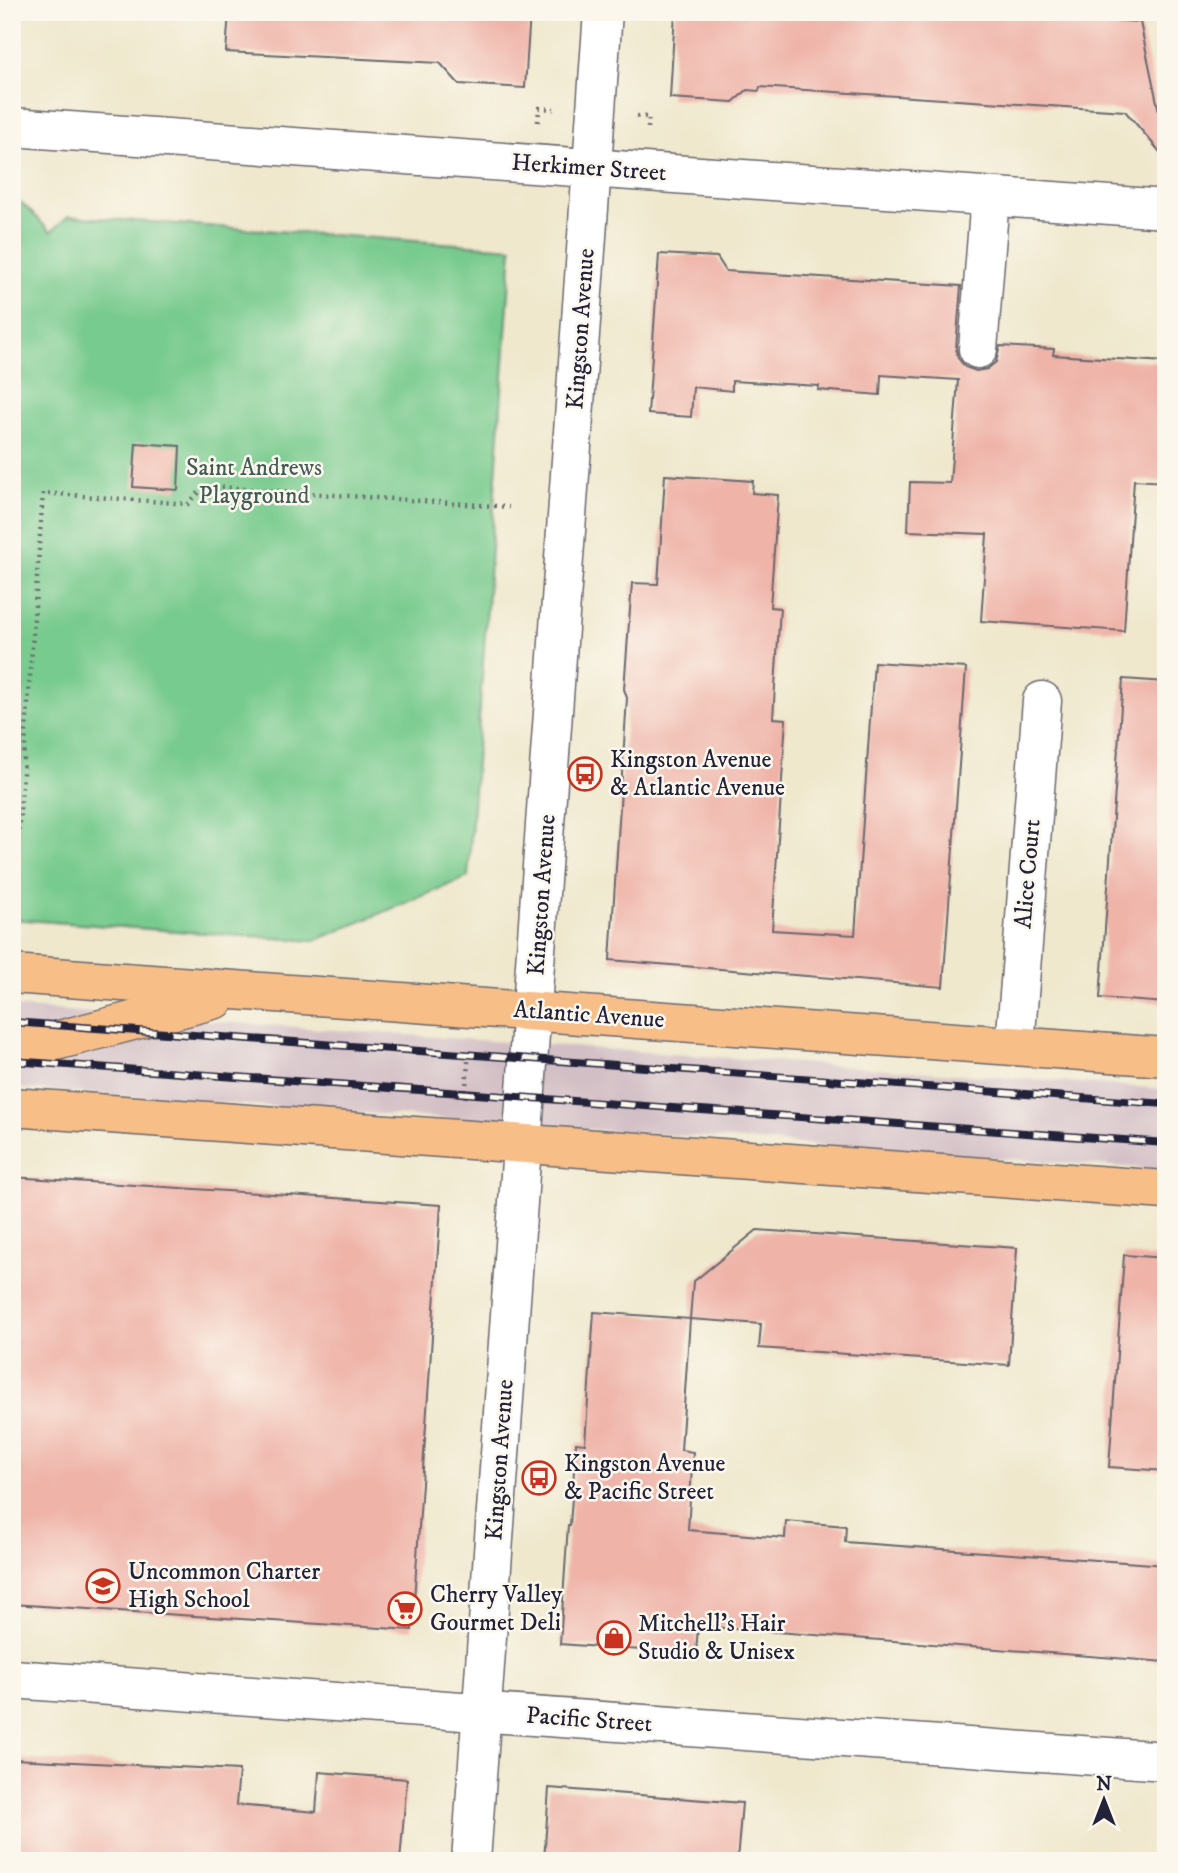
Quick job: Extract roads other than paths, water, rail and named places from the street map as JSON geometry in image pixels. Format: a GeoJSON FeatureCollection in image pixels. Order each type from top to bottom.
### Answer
{"type":"FeatureCollection","features":[{"type":"Feature","properties":{"kind":"main road","name":"Atlantic Avenue"},"geometry":{"type":"LineString","coordinates":[[12,974],[1166,1057]]}},
{"type":"Feature","properties":{"kind":"main road"},"geometry":{"type":"LineString","coordinates":[[12,1042],[44,1044],[249,991]]}},
{"type":"Feature","properties":{"kind":"main road"},"geometry":{"type":"LineString","coordinates":[[12,1107],[1166,1190]]}},
{"type":"Feature","properties":{"kind":"street","name":"Kingston Avenue"},"geometry":{"type":"LineString","coordinates":[[471,1861],[603,12]]}},
{"type":"Feature","properties":{"kind":"street","name":"Herkimer Street"},"geometry":{"type":"LineString","coordinates":[[12,127],[1166,209]]}},
{"type":"Feature","properties":{"kind":"street"},"geometry":{"type":"LineString","coordinates":[[978,349],[990,197]]}},
{"type":"Feature","properties":{"kind":"street","name":"Alice Court"},"geometry":{"type":"LineString","coordinates":[[1015,1046],[1042,701]]}},
{"type":"Feature","properties":{"kind":"street","name":"Pacific Street"},"geometry":{"type":"LineString","coordinates":[[12,1679],[1166,1760]]}},
{"type":"Feature","properties":{"kind":"railway"},"geometry":{"type":"LineString","coordinates":[[12,1022],[1166,1104]]}},
{"type":"Feature","properties":{"kind":"railway"},"geometry":{"type":"LineString","coordinates":[[12,1061],[1166,1143]]}},
{"type":"Feature","properties":{"kind":"place","name":"Kingston Avenue & Atlantic Avenue"},"geometry":{"type":"Point","coordinates":[585,774]}},
{"type":"Feature","properties":{"kind":"place","name":"Kingston Avenue & Pacific Street"},"geometry":{"type":"Point","coordinates":[539,1478]}},
{"type":"Feature","properties":{"kind":"place","name":"Uncommon Charter High School"},"geometry":{"type":"Point","coordinates":[103,1586]}},
{"type":"Feature","properties":{"kind":"place","name":"Cherry Valley Gourmet Deli"},"geometry":{"type":"Point","coordinates":[405,1609]}},
{"type":"Feature","properties":{"kind":"place","name":"Mitchell's Hair Studio & Unisex"},"geometry":{"type":"Point","coordinates":[614,1638]}},
{"type":"Feature","properties":{"kind":"park label","name":"Saint Andrews Playground"},"geometry":{"type":"Point","coordinates":[254,482]}}]}
